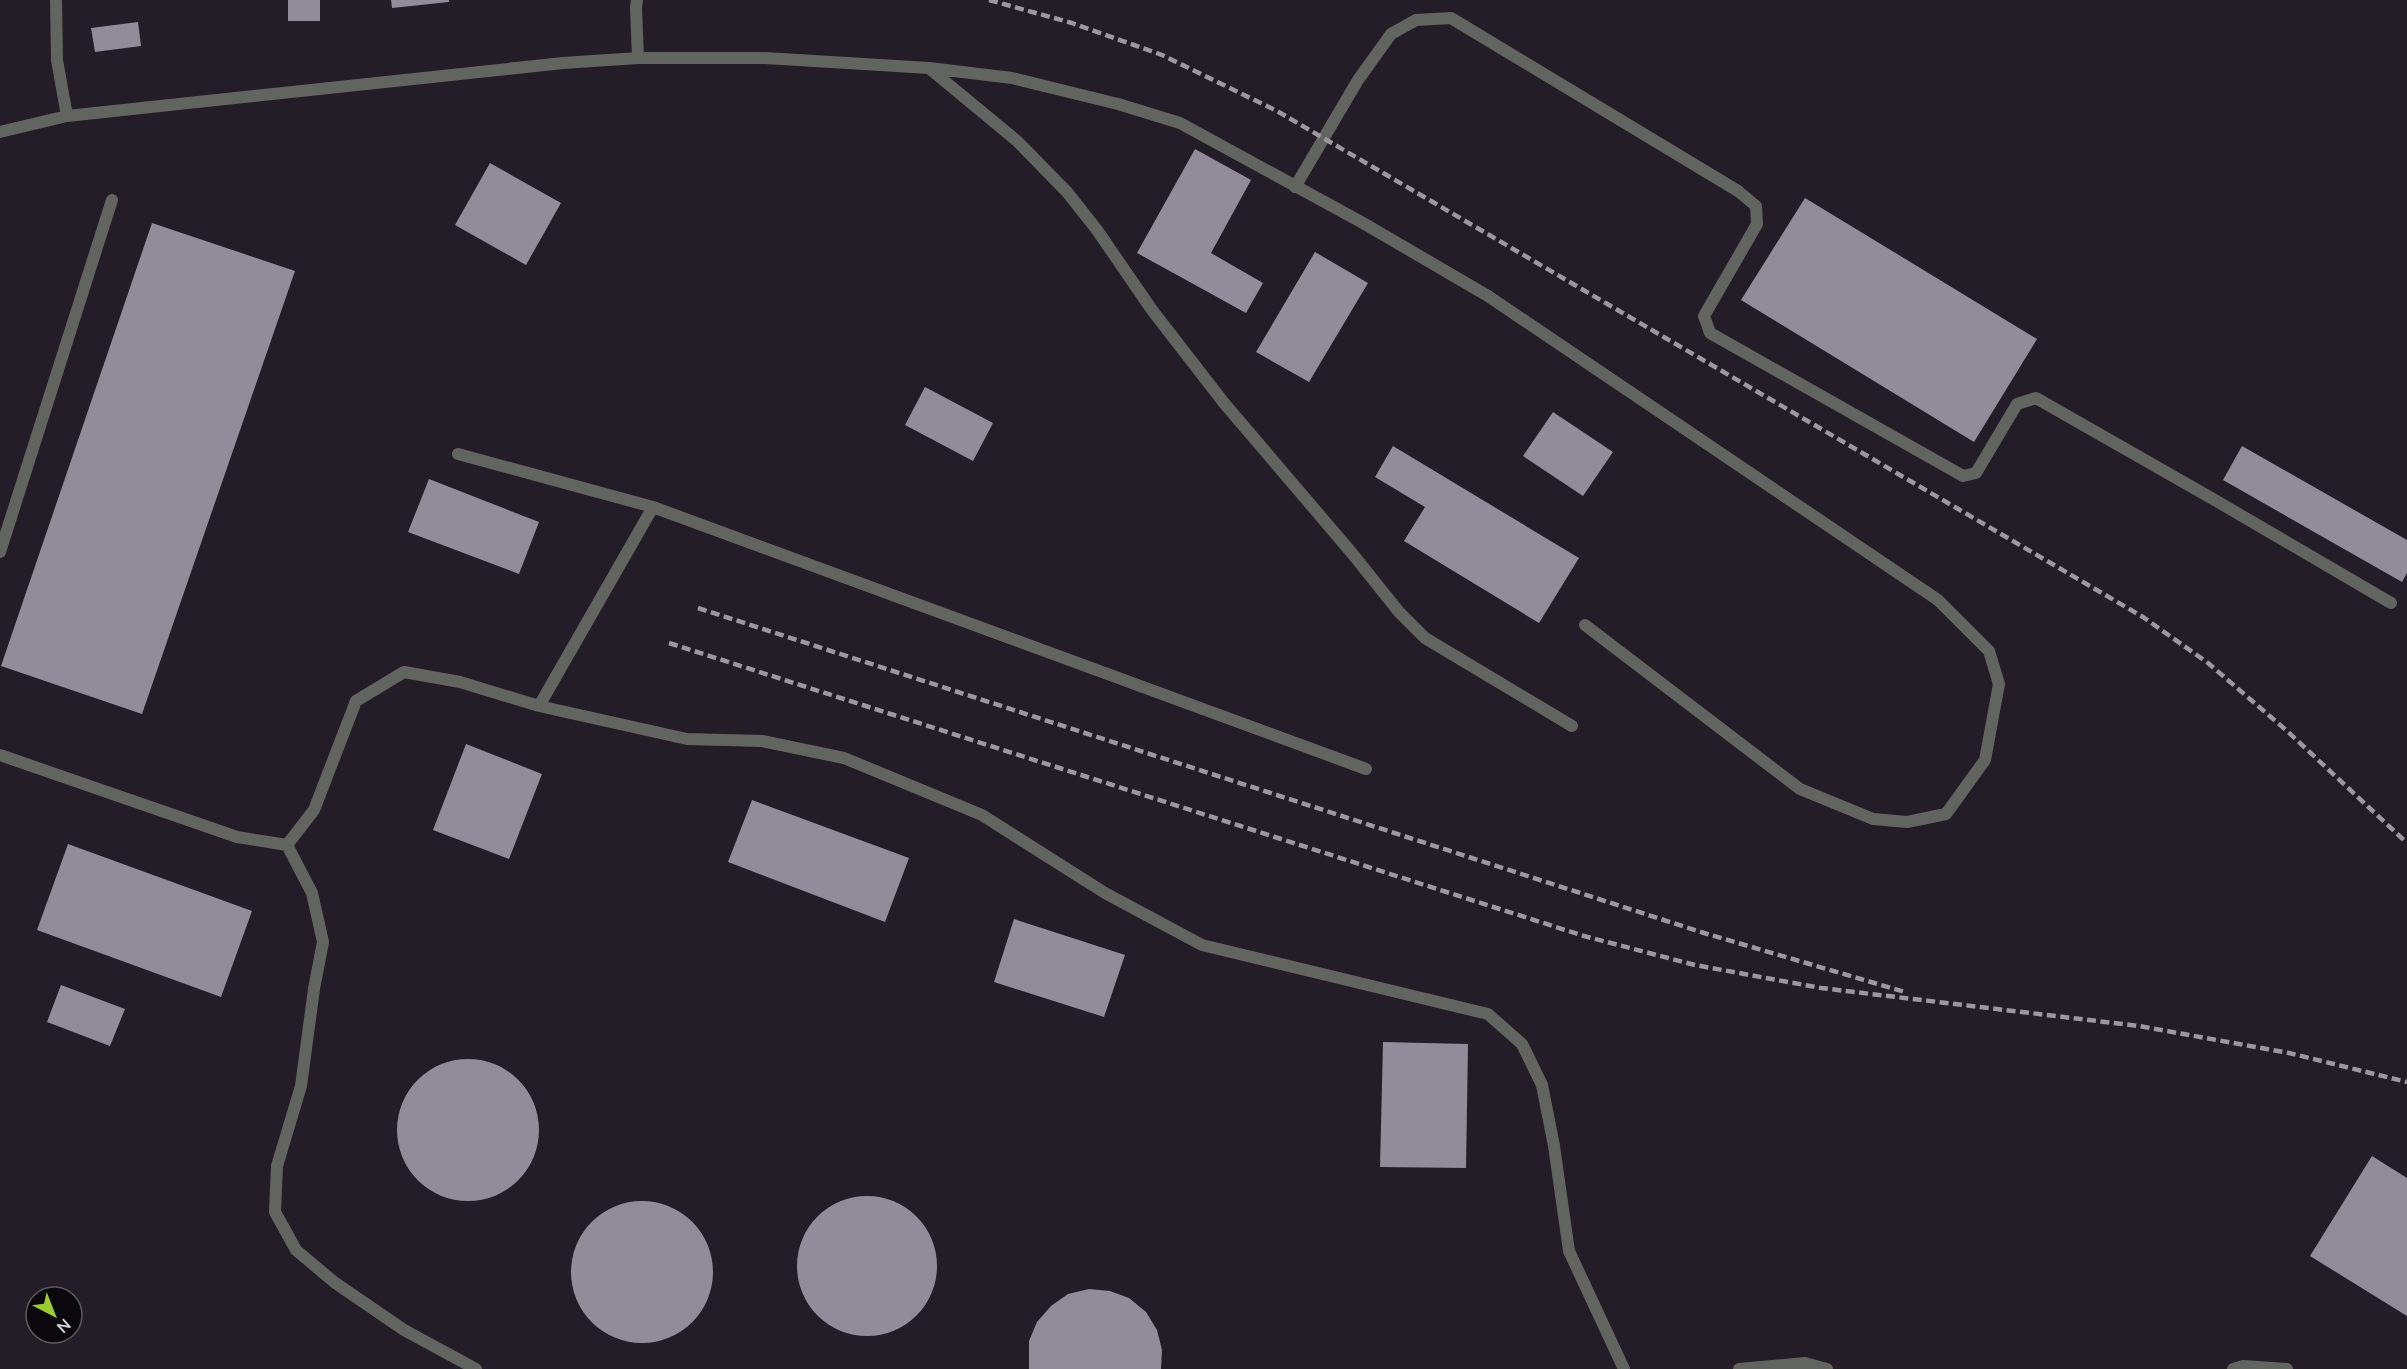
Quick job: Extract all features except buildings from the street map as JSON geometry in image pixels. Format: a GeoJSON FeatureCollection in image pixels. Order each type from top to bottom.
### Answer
{"type":"FeatureCollection","features":[{"type":"Feature","properties":{"kind":"lane"},"geometry":{"type":"LineString","coordinates":[[56,0],[57,60],[67,116]]}},
{"type":"Feature","properties":{"kind":"lane"},"geometry":{"type":"LineString","coordinates":[[637,0],[639,58]]}},
{"type":"Feature","properties":{"kind":"lane"},"geometry":{"type":"LineString","coordinates":[[1295,187],[1358,80],[1391,34],[1416,20],[1451,18],[1728,185],[1756,206],[1757,224],[1704,316],[1710,333],[1963,476],[1976,472],[2017,404],[2036,398],[2391,603]]}},
{"type":"Feature","properties":{"kind":"lane"},"geometry":{"type":"LineString","coordinates":[[0,132],[67,116],[563,63],[639,58],[765,58],[929,68],[1012,78],[1118,104],[1180,123],[1363,223],[1488,296],[1938,600],[1989,651],[1999,684],[1985,760],[1946,814],[1907,822],[1873,819],[1800,789],[1585,625]]}},
{"type":"Feature","properties":{"kind":"lane"},"geometry":{"type":"LineString","coordinates":[[929,68],[1017,141],[1067,192],[1152,310],[1224,403],[1399,612],[1425,638],[1572,726]]}},
{"type":"Feature","properties":{"kind":"lane"},"geometry":{"type":"LineString","coordinates":[[0,552],[112,200]]}},
{"type":"Feature","properties":{"kind":"lane"},"geometry":{"type":"LineString","coordinates":[[458,454],[653,507],[1365,769]]}},
{"type":"Feature","properties":{"kind":"lane"},"geometry":{"type":"LineString","coordinates":[[539,706],[653,507]]}},
{"type":"Feature","properties":{"kind":"lane"},"geometry":{"type":"LineString","coordinates":[[287,845],[314,810],[356,701],[404,672],[460,682],[539,706],[687,739],[762,741],[844,758],[982,815],[1105,893],[1202,945],[1488,1014],[1522,1044],[1542,1085],[1554,1146],[1569,1251],[1624,1369]]}},
{"type":"Feature","properties":{"kind":"lane"},"geometry":{"type":"LineString","coordinates":[[0,755],[237,837],[287,845]]}},
{"type":"Feature","properties":{"kind":"lane"},"geometry":{"type":"LineString","coordinates":[[287,845],[312,893],[322,942],[301,1086],[277,1166],[275,1212],[296,1250],[334,1282],[404,1330],[476,1369]]}},
{"type":"Feature","properties":{"kind":"lane"},"geometry":{"type":"LineString","coordinates":[[1739,1369],[1805,1363],[1827,1369]]}},
{"type":"Feature","properties":{"kind":"lane"},"geometry":{"type":"LineString","coordinates":[[2233,1369],[2243,1366],[2287,1369]]}},
{"type":"Feature","properties":{"kind":"railway"},"geometry":{"type":"LineString","coordinates":[[989,0],[1072,23],[1162,55],[1277,111],[2143,617],[2208,663],[2286,730],[2407,843]]}},
{"type":"Feature","properties":{"kind":"railway"},"geometry":{"type":"LineString","coordinates":[[698,608],[1704,933],[1905,992]]}},
{"type":"Feature","properties":{"kind":"railway"},"geometry":{"type":"LineString","coordinates":[[669,643],[1584,936],[1695,965],[1821,988],[2139,1026],[2289,1053],[2407,1082]]}}]}
